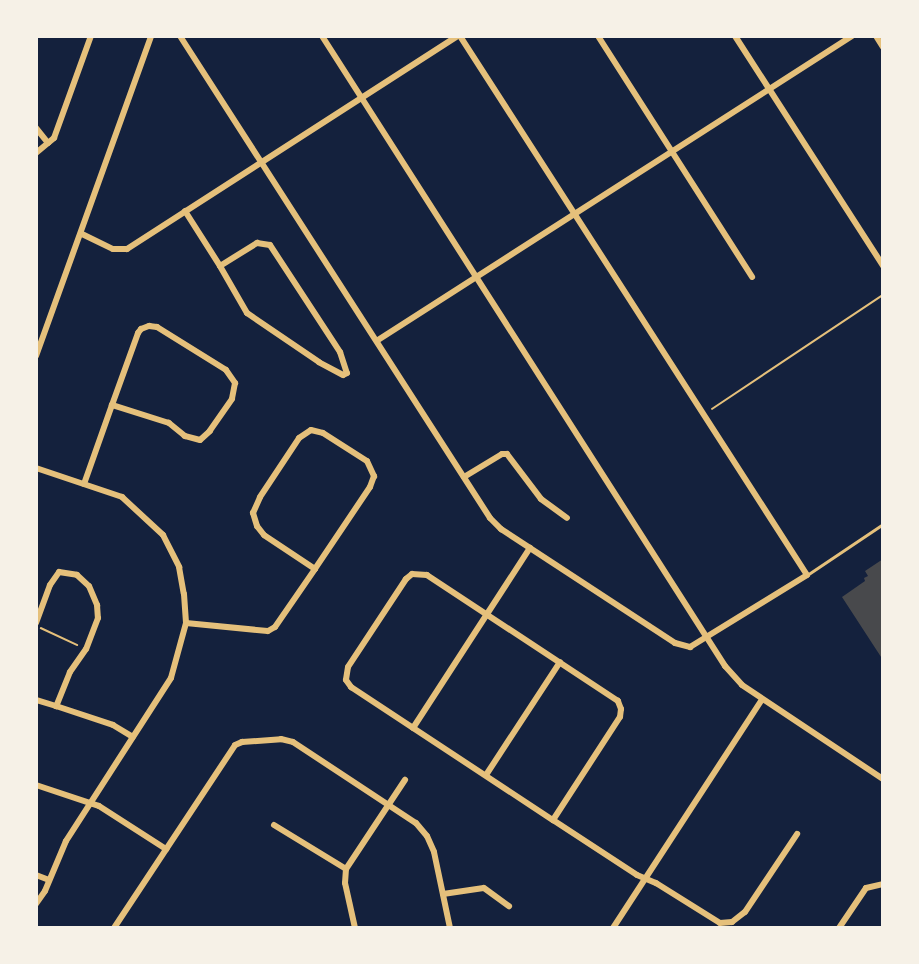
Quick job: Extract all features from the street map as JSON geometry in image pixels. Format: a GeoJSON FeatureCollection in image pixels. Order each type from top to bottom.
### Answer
{"type":"FeatureCollection","features":[{"type":"Feature","properties":{"kind":"street"},"geometry":{"type":"LineString","coordinates":[[36,153],[57,132],[91,36]]}},
{"type":"Feature","properties":{"kind":"street"},"geometry":{"type":"LineString","coordinates":[[36,356],[68,265],[82,234],[151,36]]}},
{"type":"Feature","properties":{"kind":"street"},"geometry":{"type":"LineString","coordinates":[[82,234],[113,249],[123,250],[262,162],[458,36],[807,575],[690,647],[675,643],[530,548],[490,518],[378,340],[262,162],[180,36]]}},
{"type":"Feature","properties":{"kind":"street"},"geometry":{"type":"LineString","coordinates":[[322,36],[736,681],[883,779]]}},
{"type":"Feature","properties":{"kind":"street"},"geometry":{"type":"LineString","coordinates":[[598,36],[752,277]]}},
{"type":"Feature","properties":{"kind":"street"},"geometry":{"type":"LineString","coordinates":[[735,36],[883,266]]}},
{"type":"Feature","properties":{"kind":"street"},"geometry":{"type":"LineString","coordinates":[[378,340],[852,36]]}},
{"type":"Feature","properties":{"kind":"street"},"geometry":{"type":"LineString","coordinates":[[876,36],[883,47]]}},
{"type":"Feature","properties":{"kind":"street"},"geometry":{"type":"LineString","coordinates":[[36,128],[48,143]]}},
{"type":"Feature","properties":{"kind":"street"},"geometry":{"type":"LineString","coordinates":[[185,211],[220,266],[246,313],[319,362],[343,375],[347,374],[340,352],[270,245],[257,243],[220,266]]}},
{"type":"Feature","properties":{"kind":"street"},"geometry":{"type":"LineString","coordinates":[[84,484],[112,405],[138,333],[149,326],[157,327],[226,370],[235,383],[232,399],[210,431],[200,440],[185,436],[169,423],[112,405]]}},
{"type":"Feature","properties":{"kind":"street"},"geometry":{"type":"LineString","coordinates":[[186,623],[268,631],[275,627],[315,569],[370,488],[374,476],[367,461],[322,433],[311,430],[299,438],[260,497],[253,513],[257,526],[264,535],[315,569]]}},
{"type":"Feature","properties":{"kind":"street"},"geometry":{"type":"LineString","coordinates":[[464,477],[502,454],[507,454],[513,458],[541,499],[567,518]]}},
{"type":"Feature","properties":{"kind":"street"},"geometry":{"type":"LineString","coordinates":[[36,468],[122,497],[163,535],[178,567],[184,594],[186,623],[171,678],[66,841],[36,904]]}},
{"type":"Feature","properties":{"kind":"street"},"geometry":{"type":"LineString","coordinates":[[413,728],[530,548]]}},
{"type":"Feature","properties":{"kind":"street"},"geometry":{"type":"LineString","coordinates":[[36,625],[50,585],[59,572],[77,575],[90,586],[98,605],[98,618],[86,649],[70,672],[56,706]]}},
{"type":"Feature","properties":{"kind":"street"},"geometry":{"type":"LineString","coordinates":[[554,820],[621,712],[620,705],[614,698],[427,575],[412,574],[406,579],[354,657],[346,672],[348,685],[554,820],[714,921],[732,922],[745,912],[797,834]]}},
{"type":"Feature","properties":{"kind":"street"},"geometry":{"type":"LineString","coordinates":[[486,775],[560,663]]}},
{"type":"Feature","properties":{"kind":"street"},"geometry":{"type":"LineString","coordinates":[[613,928],[762,699]]}},
{"type":"Feature","properties":{"kind":"street"},"geometry":{"type":"LineString","coordinates":[[36,700],[114,724],[133,737]]}},
{"type":"Feature","properties":{"kind":"street"},"geometry":{"type":"LineString","coordinates":[[114,928],[232,748],[242,741],[290,740],[416,823],[427,836],[434,852],[450,928]]}},
{"type":"Feature","properties":{"kind":"street"},"geometry":{"type":"LineString","coordinates":[[355,928],[345,883],[346,869],[405,780]]}},
{"type":"Feature","properties":{"kind":"street"},"geometry":{"type":"LineString","coordinates":[[36,785],[90,803],[166,849]]}},
{"type":"Feature","properties":{"kind":"street"},"geometry":{"type":"LineString","coordinates":[[274,825],[346,869]]}},
{"type":"Feature","properties":{"kind":"street"},"geometry":{"type":"LineString","coordinates":[[36,875],[49,880]]}},
{"type":"Feature","properties":{"kind":"street"},"geometry":{"type":"LineString","coordinates":[[838,928],[866,888],[883,884]]}},
{"type":"Feature","properties":{"kind":"street"},"geometry":{"type":"LineString","coordinates":[[443,894],[484,888],[508,906]]}},
{"type":"Feature","properties":{"kind":"lane"},"geometry":{"type":"LineString","coordinates":[[807,575],[883,524]]}},
{"type":"Feature","properties":{"kind":"path"},"geometry":{"type":"LineString","coordinates":[[703,415],[883,295]]}},
{"type":"Feature","properties":{"kind":"path"},"geometry":{"type":"LineString","coordinates":[[36,625],[86,649]]}},
{"type":"Feature","properties":{"kind":"building"},"geometry":{"type":"Polygon","coordinates":[[[883,559],[883,594],[881,595],[883,599],[883,660],[842,597],[865,581],[864,578],[868,576],[865,571],[883,559]]]}}]}
